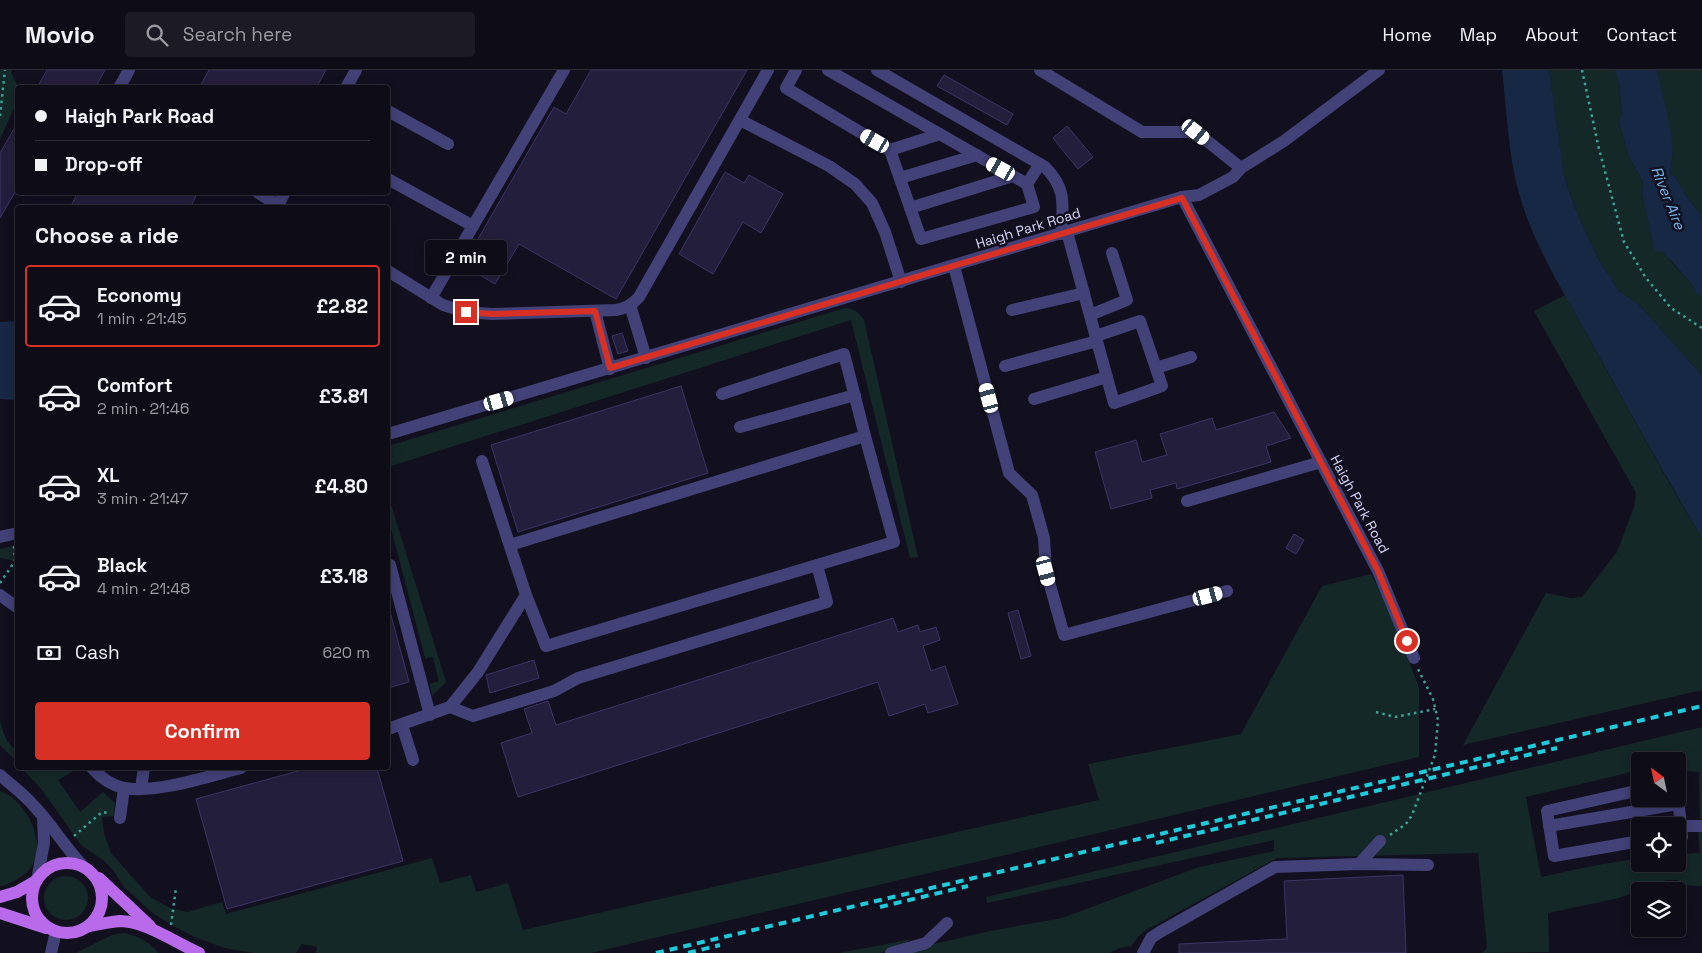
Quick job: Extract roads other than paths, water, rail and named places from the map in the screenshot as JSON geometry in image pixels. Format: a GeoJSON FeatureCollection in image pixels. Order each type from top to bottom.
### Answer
{"type":"FeatureCollection","features":[{"type":"Feature","properties":{"kind":"main road"},"geometry":{"type":"LineString","coordinates":[[0,897],[18,892],[36,880],[43,872],[57,864],[73,862],[88,869],[154,930]]}},
{"type":"Feature","properties":{"kind":"main road"},"geometry":{"type":"LineString","coordinates":[[88,869],[100,882],[103,894],[102,906],[97,917],[89,926]]}},
{"type":"Feature","properties":{"kind":"main road"},"geometry":{"type":"LineString","coordinates":[[36,880],[32,891],[34,908],[42,922],[54,930]]}},
{"type":"Feature","properties":{"kind":"main road"},"geometry":{"type":"LineString","coordinates":[[0,913],[54,930],[73,933],[89,926],[121,921],[133,923],[154,930],[199,953]]}},
{"type":"Feature","properties":{"kind":"street"},"geometry":{"type":"LineString","coordinates":[[120,85],[129,70]]}},
{"type":"Feature","properties":{"kind":"street"},"geometry":{"type":"LineString","coordinates":[[348,85],[356,70]]}},
{"type":"Feature","properties":{"kind":"street"},"geometry":{"type":"LineString","coordinates":[[431,298],[564,70]]}},
{"type":"Feature","properties":{"kind":"street"},"geometry":{"type":"LineString","coordinates":[[390,272],[443,305],[466,312],[492,314],[595,311],[616,310],[630,305],[640,297],[768,70]]}},
{"type":"Feature","properties":{"kind":"street"},"geometry":{"type":"LineString","coordinates":[[796,70],[786,88],[890,150],[921,239],[1034,207],[1027,184],[828,70]]}},
{"type":"Feature","properties":{"kind":"street"},"geometry":{"type":"LineString","coordinates":[[877,70],[892,74],[1040,164],[1055,176],[1061,188],[1064,201],[1064,233],[1084,293],[1097,339],[1114,403],[1162,386],[1140,321],[1097,339],[1005,366]]}},
{"type":"Feature","properties":{"kind":"street"},"geometry":{"type":"LineString","coordinates":[[1040,70],[1142,132],[1196,132],[1241,168]]}},
{"type":"Feature","properties":{"kind":"street"},"geometry":{"type":"LineString","coordinates":[[1182,198],[1199,195],[1233,177],[1241,168],[1284,140],[1379,70]]}},
{"type":"Feature","properties":{"kind":"street"},"geometry":{"type":"LineString","coordinates":[[390,112],[448,144]]}},
{"type":"Feature","properties":{"kind":"street"},"geometry":{"type":"LineString","coordinates":[[740,120],[830,166],[855,184],[872,202],[885,232],[901,282]]}},
{"type":"Feature","properties":{"kind":"street"},"geometry":{"type":"LineString","coordinates":[[890,150],[940,134]]}},
{"type":"Feature","properties":{"kind":"street"},"geometry":{"type":"LineString","coordinates":[[900,178],[977,155]]}},
{"type":"Feature","properties":{"kind":"street"},"geometry":{"type":"LineString","coordinates":[[1027,184],[1040,164]]}},
{"type":"Feature","properties":{"kind":"street"},"geometry":{"type":"LineString","coordinates":[[910,208],[1013,176]]}},
{"type":"Feature","properties":{"kind":"street"},"geometry":{"type":"LineString","coordinates":[[390,180],[473,226]]}},
{"type":"Feature","properties":{"kind":"street"},"geometry":{"type":"LineString","coordinates":[[262,195],[278,205]]}},
{"type":"Feature","properties":{"kind":"street","name":"Haigh Park Road"},"geometry":{"type":"LineString","coordinates":[[390,433],[1182,198],[1378,571],[1414,658]]}},
{"type":"Feature","properties":{"kind":"street"},"geometry":{"type":"LineString","coordinates":[[1090,315],[1127,300],[1112,253]]}},
{"type":"Feature","properties":{"kind":"street"},"geometry":{"type":"LineString","coordinates":[[954,266],[1009,473],[1032,495],[1044,538],[1046,571],[1064,635],[1227,591]]}},
{"type":"Feature","properties":{"kind":"street"},"geometry":{"type":"LineString","coordinates":[[1012,310],[1084,293]]}},
{"type":"Feature","properties":{"kind":"street"},"geometry":{"type":"LineString","coordinates":[[630,305],[646,358]]}},
{"type":"Feature","properties":{"kind":"street"},"geometry":{"type":"LineString","coordinates":[[595,311],[610,368]]}},
{"type":"Feature","properties":{"kind":"street"},"geometry":{"type":"LineString","coordinates":[[482,461],[526,595],[546,646],[894,542],[844,354],[722,394]]}},
{"type":"Feature","properties":{"kind":"street"},"geometry":{"type":"LineString","coordinates":[[1156,368],[1191,357]]}},
{"type":"Feature","properties":{"kind":"street"},"geometry":{"type":"LineString","coordinates":[[1034,399],[1107,376]]}},
{"type":"Feature","properties":{"kind":"street"},"geometry":{"type":"LineString","coordinates":[[740,427],[854,395]]}},
{"type":"Feature","properties":{"kind":"street"},"geometry":{"type":"LineString","coordinates":[[510,545],[865,436]]}},
{"type":"Feature","properties":{"kind":"street"},"geometry":{"type":"LineString","coordinates":[[1187,501],[1321,462]]}},
{"type":"Feature","properties":{"kind":"street"},"geometry":{"type":"LineString","coordinates":[[390,565],[430,714]]}},
{"type":"Feature","properties":{"kind":"street"},"geometry":{"type":"LineString","coordinates":[[450,707],[473,716],[554,691],[578,678],[827,602],[818,565]]}},
{"type":"Feature","properties":{"kind":"street"},"geometry":{"type":"LineString","coordinates":[[0,595],[15,606]]}},
{"type":"Feature","properties":{"kind":"street"},"geometry":{"type":"LineString","coordinates":[[390,728],[450,707],[478,672],[526,595]]}},
{"type":"Feature","properties":{"kind":"street"},"geometry":{"type":"LineString","coordinates":[[402,725],[413,760]]}},
{"type":"Feature","properties":{"kind":"street"},"geometry":{"type":"LineString","coordinates":[[94,770],[101,778],[124,788],[152,788],[181,784],[234,770]]}},
{"type":"Feature","properties":{"kind":"street"},"geometry":{"type":"LineString","coordinates":[[141,788],[144,770]]}},
{"type":"Feature","properties":{"kind":"street"},"geometry":{"type":"LineString","coordinates":[[0,774],[26,797],[69,852],[88,869]]}},
{"type":"Feature","properties":{"kind":"street"},"geometry":{"type":"LineString","coordinates":[[120,816],[124,788]]}},
{"type":"Feature","properties":{"kind":"street"},"geometry":{"type":"LineString","coordinates":[[1631,792],[1547,810],[1554,856],[1631,843]]}},
{"type":"Feature","properties":{"kind":"street"},"geometry":{"type":"LineString","coordinates":[[1549,826],[1642,808]]}},
{"type":"Feature","properties":{"kind":"street"},"geometry":{"type":"LineString","coordinates":[[36,880],[44,843],[43,817]]}},
{"type":"Feature","properties":{"kind":"street"},"geometry":{"type":"LineString","coordinates":[[1686,829],[1702,826]]}},
{"type":"Feature","properties":{"kind":"street"},"geometry":{"type":"LineString","coordinates":[[1358,864],[1380,841]]}},
{"type":"Feature","properties":{"kind":"street"},"geometry":{"type":"LineString","coordinates":[[1143,953],[1151,938],[1160,932],[1275,867],[1358,864],[1428,865]]}},
{"type":"Feature","properties":{"kind":"street"},"geometry":{"type":"LineString","coordinates":[[891,953],[926,943],[947,923]]}},
{"type":"Feature","properties":{"kind":"street"},"geometry":{"type":"LineString","coordinates":[[50,953],[54,930]]}},
{"type":"Feature","properties":{"kind":"water"},"geometry":{"type":"Polygon","coordinates":[[[1502,70],[1549,70],[1564,175],[1574,206],[1599,260],[1619,291],[1638,304],[1702,375],[1702,538],[1561,288],[1542,253],[1526,216],[1513,166],[1502,70]]]}},
{"type":"Feature","properties":{"kind":"water","name":"River Aire"},"geometry":{"type":"Polygon","coordinates":[[[1615,70],[1657,70],[1670,126],[1673,149],[1670,176],[1675,176],[1702,220],[1702,298],[1663,252],[1655,251],[1642,194],[1643,182],[1628,155],[1619,122],[1622,113],[1619,84],[1615,70]]]}},
{"type":"Feature","properties":{"kind":"water"},"geometry":{"type":"Polygon","coordinates":[[[15,321],[15,400],[0,399],[0,322],[15,321]]]}},
{"type":"Feature","properties":{"kind":"railway"},"geometry":{"type":"LineString","coordinates":[[656,953],[1702,706]]}},
{"type":"Feature","properties":{"kind":"railway"},"geometry":{"type":"LineString","coordinates":[[1156,843],[1557,748]]}},
{"type":"Feature","properties":{"kind":"railway"},"geometry":{"type":"LineString","coordinates":[[880,907],[968,886]]}},
{"type":"Feature","properties":{"kind":"railway"},"geometry":{"type":"LineString","coordinates":[[688,953],[720,945]]}}]}
